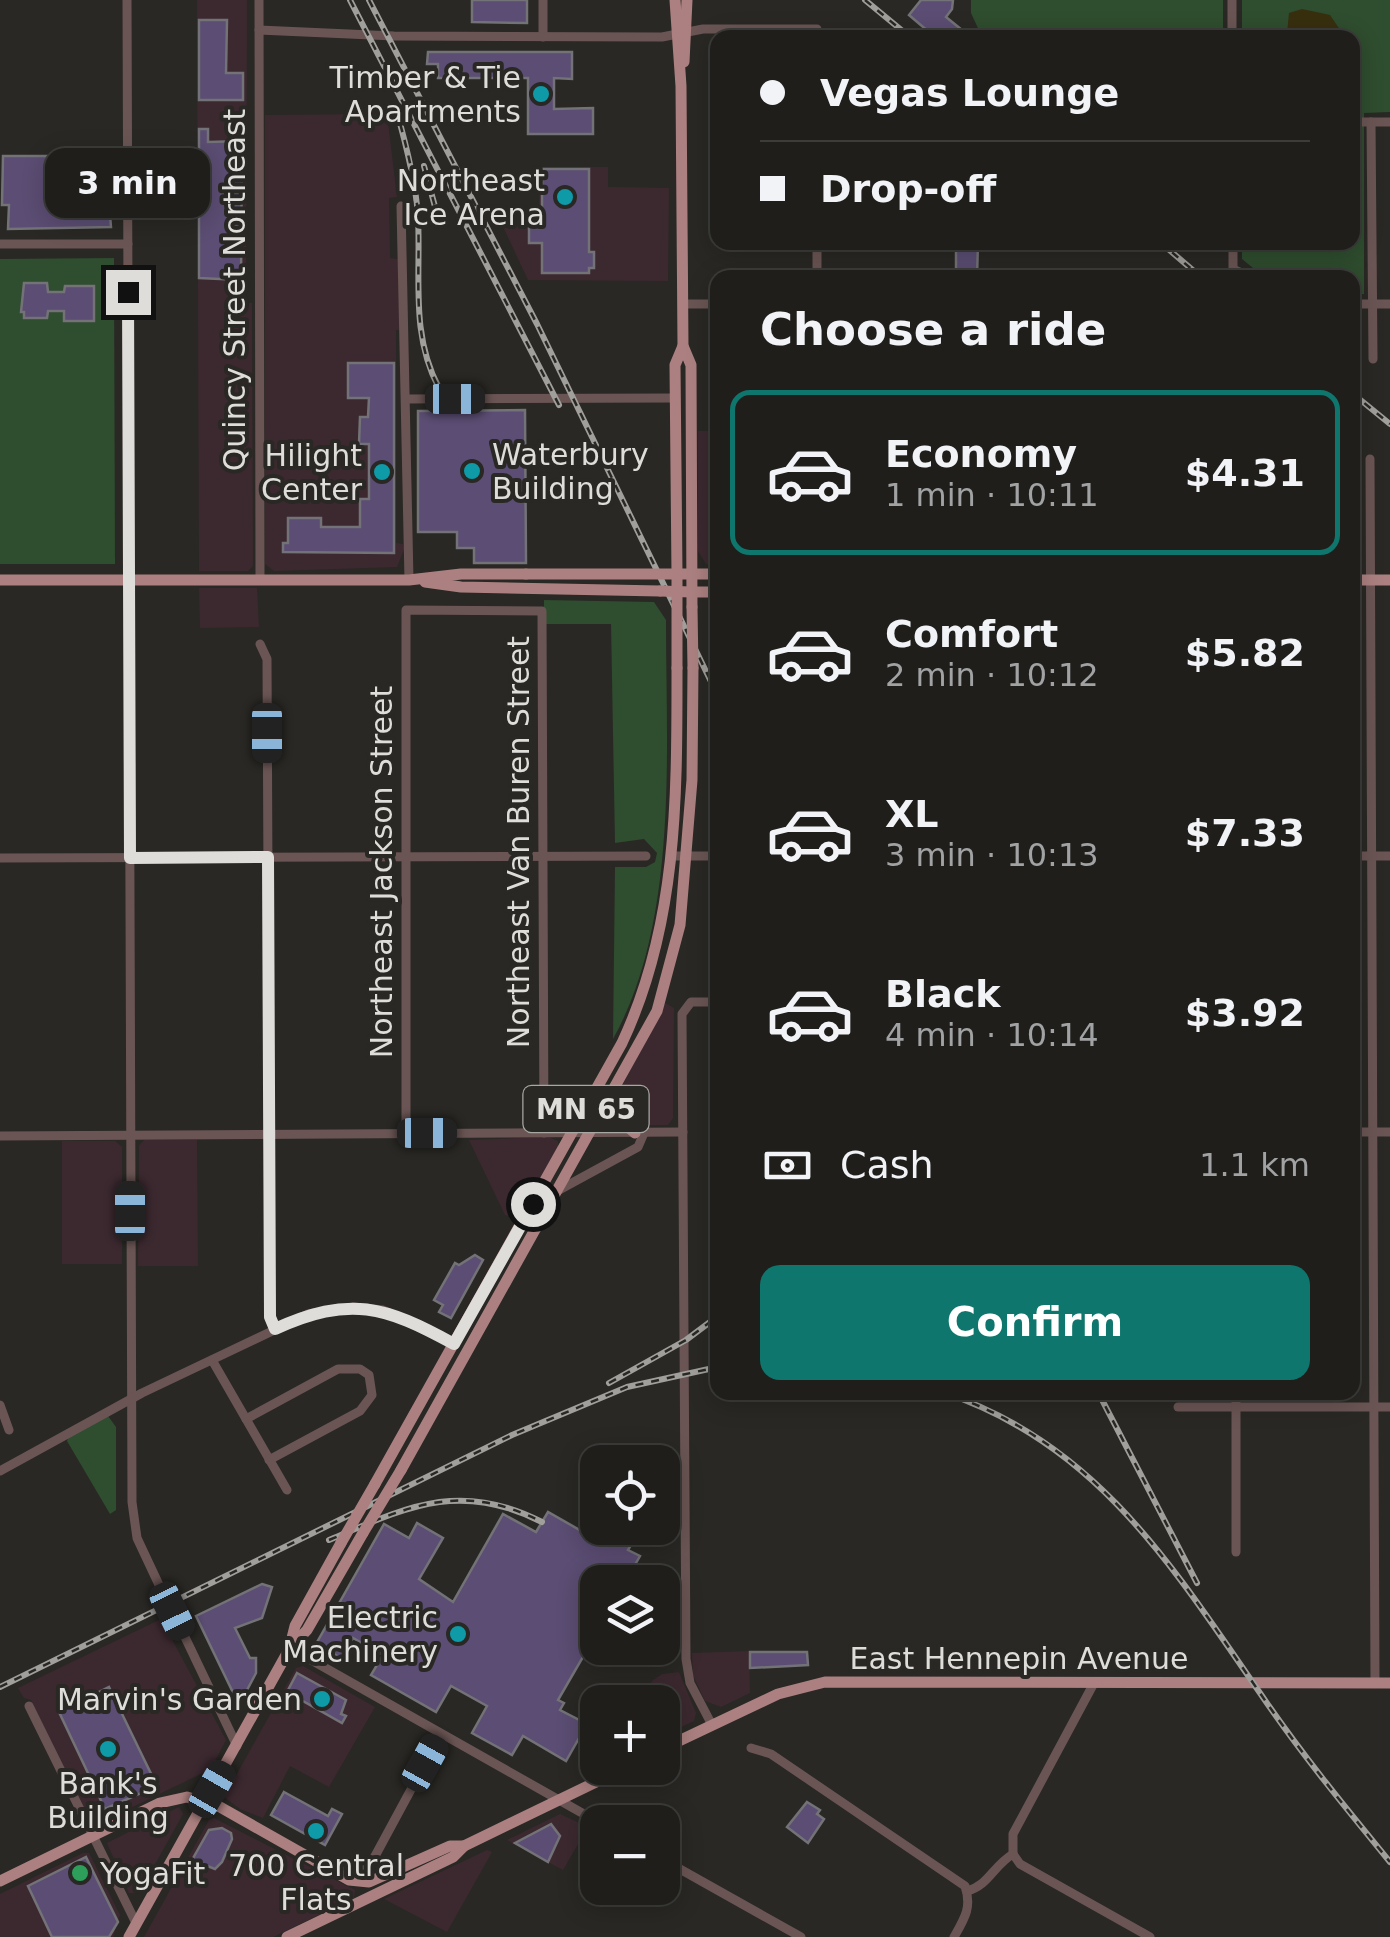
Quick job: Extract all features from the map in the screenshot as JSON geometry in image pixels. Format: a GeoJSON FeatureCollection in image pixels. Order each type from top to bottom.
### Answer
{"type":"FeatureCollection","features":[{"type":"Feature","properties":{"kind":"main road","name":"MN 65"},"geometry":{"type":"LineString","coordinates":[[129,1937],[290,1648],[307,1630],[469,1352],[646,1034],[668,980],[680,925],[688,856],[692,668],[691,365],[684,346],[681,33],[675,0]]}},
{"type":"Feature","properties":{"kind":"main road","name":"MN 65"},"geometry":{"type":"LineString","coordinates":[[681,33],[687,0]]}},
{"type":"Feature","properties":{"kind":"main road","name":"MN 65"},"geometry":{"type":"LineString","coordinates":[[290,1648],[294,1626],[572,1134],[643,996],[663,925],[672,856],[677,668],[675,365],[684,346]]}},
{"type":"Feature","properties":{"kind":"main road"},"geometry":{"type":"LineString","coordinates":[[0,580],[409,580],[461,574],[710,574]]}},
{"type":"Feature","properties":{"kind":"main road"},"geometry":{"type":"LineString","coordinates":[[409,580],[460,588],[710,592]]}},
{"type":"Feature","properties":{"kind":"main road"},"geometry":{"type":"LineString","coordinates":[[1360,580],[1390,580]]}},
{"type":"Feature","properties":{"kind":"main road"},"geometry":{"type":"LineString","coordinates":[[620,1081],[614,1113],[625,1127],[640,1132]]}},
{"type":"Feature","properties":{"kind":"main road","name":"East Hennepin Avenue"},"geometry":{"type":"LineString","coordinates":[[680,1741],[790,1689],[825,1682],[1390,1684]]}},
{"type":"Feature","properties":{"kind":"main road"},"geometry":{"type":"LineString","coordinates":[[287,1937],[315,1931],[453,1857],[464,1846],[589,1785]]}},
{"type":"Feature","properties":{"kind":"main road"},"geometry":{"type":"LineString","coordinates":[[0,1881],[160,1803],[187,1796],[349,1880],[369,1882],[450,1846],[464,1846]]}},
{"type":"Feature","properties":{"kind":"street"},"geometry":{"type":"LineString","coordinates":[[127,0],[132,1502],[138,1538],[237,1746]]}},
{"type":"Feature","properties":{"kind":"street","name":"Quincy Street Northeast"},"geometry":{"type":"LineString","coordinates":[[258,0],[260,580]]}},
{"type":"Feature","properties":{"kind":"street"},"geometry":{"type":"LineString","coordinates":[[543,0],[543,36]]}},
{"type":"Feature","properties":{"kind":"street"},"geometry":{"type":"LineString","coordinates":[[1232,0],[1232,30]]}},
{"type":"Feature","properties":{"kind":"street"},"geometry":{"type":"LineString","coordinates":[[259,30],[394,36],[710,33]]}},
{"type":"Feature","properties":{"kind":"street"},"geometry":{"type":"LineString","coordinates":[[1360,122],[1390,122]]}},
{"type":"Feature","properties":{"kind":"street"},"geometry":{"type":"LineString","coordinates":[[1371,122],[1372,359]]}},
{"type":"Feature","properties":{"kind":"street"},"geometry":{"type":"LineString","coordinates":[[401,206],[409,580]]}},
{"type":"Feature","properties":{"kind":"street"},"geometry":{"type":"LineString","coordinates":[[0,244],[128,244]]}},
{"type":"Feature","properties":{"kind":"street"},"geometry":{"type":"LineString","coordinates":[[683,304],[710,304]]}},
{"type":"Feature","properties":{"kind":"street"},"geometry":{"type":"LineString","coordinates":[[1360,304],[1390,304]]}},
{"type":"Feature","properties":{"kind":"street"},"geometry":{"type":"LineString","coordinates":[[406,400],[675,398]]}},
{"type":"Feature","properties":{"kind":"street"},"geometry":{"type":"LineString","coordinates":[[1370,460],[1375,1684]]}},
{"type":"Feature","properties":{"kind":"street","name":"Northeast Jackson Street"},"geometry":{"type":"LineString","coordinates":[[406,1133],[406,610],[542,611]]}},
{"type":"Feature","properties":{"kind":"street","name":"Northeast Van Buren Street"},"geometry":{"type":"LineString","coordinates":[[542,611],[544,1134]]}},
{"type":"Feature","properties":{"kind":"street"},"geometry":{"type":"LineString","coordinates":[[260,644],[266,660],[270,1317],[275,1329]]}},
{"type":"Feature","properties":{"kind":"street"},"geometry":{"type":"LineString","coordinates":[[0,858],[646,856]]}},
{"type":"Feature","properties":{"kind":"street"},"geometry":{"type":"LineString","coordinates":[[672,856],[710,856]]}},
{"type":"Feature","properties":{"kind":"street"},"geometry":{"type":"LineString","coordinates":[[1360,856],[1390,856]]}},
{"type":"Feature","properties":{"kind":"street"},"geometry":{"type":"LineString","coordinates":[[710,1003],[686,1006],[683,1132],[686,1659],[690,1683],[712,1725]]}},
{"type":"Feature","properties":{"kind":"street"},"geometry":{"type":"LineString","coordinates":[[558,1190],[638,1147],[640,1132]]}},
{"type":"Feature","properties":{"kind":"street"},"geometry":{"type":"LineString","coordinates":[[0,1136],[683,1132]]}},
{"type":"Feature","properties":{"kind":"street"},"geometry":{"type":"LineString","coordinates":[[1360,1132],[1390,1132]]}},
{"type":"Feature","properties":{"kind":"street"},"geometry":{"type":"LineString","coordinates":[[0,1471],[131,1399],[275,1329],[325,1310],[368,1308],[398,1316],[469,1352]]}},
{"type":"Feature","properties":{"kind":"street"},"geometry":{"type":"LineString","coordinates":[[212,1360],[287,1490]]}},
{"type":"Feature","properties":{"kind":"street"},"geometry":{"type":"LineString","coordinates":[[246,1419],[338,1368],[360,1368],[368,1375],[372,1394],[360,1411],[269,1460]]}},
{"type":"Feature","properties":{"kind":"street"},"geometry":{"type":"LineString","coordinates":[[1236,1400],[1236,1552]]}},
{"type":"Feature","properties":{"kind":"street"},"geometry":{"type":"LineString","coordinates":[[0,1405],[9,1430]]}},
{"type":"Feature","properties":{"kind":"street"},"geometry":{"type":"LineString","coordinates":[[1178,1408],[1390,1407]]}},
{"type":"Feature","properties":{"kind":"street"},"geometry":{"type":"LineString","coordinates":[[290,1648],[580,1812]]}},
{"type":"Feature","properties":{"kind":"street"},"geometry":{"type":"LineString","coordinates":[[1094,1683],[1013,1834],[1012,1854],[1020,1864],[1150,1937]]}},
{"type":"Feature","properties":{"kind":"street"},"geometry":{"type":"LineString","coordinates":[[29,1706],[136,1923]]}},
{"type":"Feature","properties":{"kind":"street"},"geometry":{"type":"LineString","coordinates":[[340,1872],[359,1869],[374,1858],[441,1734]]}},
{"type":"Feature","properties":{"kind":"street"},"geometry":{"type":"LineString","coordinates":[[751,1748],[771,1754],[958,1880],[967,1891],[968,1912],[954,1937]]}},
{"type":"Feature","properties":{"kind":"street"},"geometry":{"type":"LineString","coordinates":[[967,1891],[985,1884],[998,1864],[1012,1854]]}},
{"type":"Feature","properties":{"kind":"street"},"geometry":{"type":"LineString","coordinates":[[680,1869],[801,1937]]}},
{"type":"Feature","properties":{"kind":"shaded area"},"geometry":{"type":"Polygon","coordinates":[[[197,0],[247,0],[246,303],[252,303],[253,566],[248,571],[199,571],[197,0]]]}},
{"type":"Feature","properties":{"kind":"shaded area"},"geometry":{"type":"Polygon","coordinates":[[[387,114],[397,197],[389,198],[390,258],[398,259],[400,330],[396,330],[396,543],[403,544],[404,549],[397,567],[274,571],[265,564],[265,115],[387,114]]]}},
{"type":"Feature","properties":{"kind":"shaded area"},"geometry":{"type":"Polygon","coordinates":[[[540,167],[608,167],[608,187],[669,188],[668,281],[528,280],[498,216],[539,215],[540,167]]]}},
{"type":"Feature","properties":{"kind":"shaded area"},"geometry":{"type":"Polygon","coordinates":[[[698,431],[710,431],[710,565],[698,551],[698,431]]]}},
{"type":"Feature","properties":{"kind":"shaded area"},"geometry":{"type":"Polygon","coordinates":[[[199,588],[257,588],[259,627],[200,628],[199,588]]]}},
{"type":"Feature","properties":{"kind":"shaded area"},"geometry":{"type":"Polygon","coordinates":[[[665,1003],[674,1008],[673,1118],[668,1125],[631,1125],[617,1109],[620,1090],[665,1003]]]}},
{"type":"Feature","properties":{"kind":"shaded area"},"geometry":{"type":"Polygon","coordinates":[[[548,1137],[558,1141],[558,1148],[518,1219],[505,1215],[469,1140],[548,1137]]]}},
{"type":"Feature","properties":{"kind":"shaded area"},"geometry":{"type":"Polygon","coordinates":[[[144,1140],[197,1140],[198,1266],[138,1266],[139,1146],[144,1140]]]}},
{"type":"Feature","properties":{"kind":"shaded area"},"geometry":{"type":"Polygon","coordinates":[[[62,1141],[115,1141],[122,1147],[122,1264],[62,1264],[62,1141]]]}},
{"type":"Feature","properties":{"kind":"shaded area"},"geometry":{"type":"Polygon","coordinates":[[[161,1619],[226,1740],[211,1769],[91,1827],[31,1700],[24,1698],[18,1688],[161,1619]]]}},
{"type":"Feature","properties":{"kind":"shaded area"},"geometry":{"type":"Polygon","coordinates":[[[749,1651],[750,1693],[721,1707],[705,1701],[693,1675],[692,1653],[749,1651]]]}},
{"type":"Feature","properties":{"kind":"shaded area"},"geometry":{"type":"Polygon","coordinates":[[[303,1666],[375,1707],[329,1787],[290,1766],[263,1818],[224,1797],[296,1668],[303,1666]]]}},
{"type":"Feature","properties":{"kind":"shaded area"},"geometry":{"type":"Polygon","coordinates":[[[679,1672],[696,1713],[694,1721],[680,1728],[680,1685],[650,1685],[662,1674],[679,1672]]]}},
{"type":"Feature","properties":{"kind":"shaded area"},"geometry":{"type":"Polygon","coordinates":[[[179,1807],[183,1814],[139,1893],[129,1893],[107,1843],[179,1807]]]}},
{"type":"Feature","properties":{"kind":"shaded area"},"geometry":{"type":"Polygon","coordinates":[[[560,1814],[580,1823],[580,1841],[563,1870],[507,1840],[560,1814]]]}},
{"type":"Feature","properties":{"kind":"shaded area"},"geometry":{"type":"Polygon","coordinates":[[[214,1818],[355,1890],[354,1898],[273,1937],[144,1937],[209,1820],[214,1818]]]}},
{"type":"Feature","properties":{"kind":"shaded area"},"geometry":{"type":"Polygon","coordinates":[[[487,1850],[492,1852],[447,1932],[384,1899],[487,1850]]]}},
{"type":"Feature","properties":{"kind":"shaded area"},"geometry":{"type":"Polygon","coordinates":[[[89,1853],[120,1915],[113,1937],[0,1937],[0,1894],[89,1853]]]}},
{"type":"Feature","properties":{"kind":"green space"},"geometry":{"type":"Polygon","coordinates":[[[971,0],[1223,0],[1223,30],[979,30],[971,13],[971,0]]]}},
{"type":"Feature","properties":{"kind":"green space"},"geometry":{"type":"Polygon","coordinates":[[[1242,0],[1390,0],[1390,112],[1364,113],[1364,294],[1360,294],[1360,270],[1255,270],[1242,259],[1242,250],[1360,250],[1360,30],[1242,30],[1242,0]]]}},
{"type":"Feature","properties":{"kind":"green space"},"geometry":{"type":"Polygon","coordinates":[[[114,258],[115,564],[0,564],[0,259],[114,258]]]}},
{"type":"Feature","properties":{"kind":"green space"},"geometry":{"type":"Polygon","coordinates":[[[544,600],[654,602],[666,620],[667,779],[659,889],[634,992],[613,1039],[615,867],[646,867],[655,862],[657,853],[644,839],[615,843],[611,624],[544,624],[544,600]]]}},
{"type":"Feature","properties":{"kind":"green space"},"geometry":{"type":"Polygon","coordinates":[[[108,1416],[116,1427],[116,1510],[110,1514],[67,1441],[69,1436],[108,1416]]]}},
{"type":"Feature","properties":{"kind":"sand"},"geometry":{"type":"Polygon","coordinates":[[[1302,9],[1330,15],[1340,30],[1287,30],[1289,13],[1302,9]]]}},
{"type":"Feature","properties":{"kind":"building"},"geometry":{"type":"Polygon","coordinates":[[[472,0],[527,0],[527,23],[472,22],[472,0]]]}},
{"type":"Feature","properties":{"kind":"building"},"geometry":{"type":"Polygon","coordinates":[[[921,0],[953,0],[946,17],[962,30],[927,30],[909,15],[921,0]]]}},
{"type":"Feature","properties":{"kind":"building"},"geometry":{"type":"Polygon","coordinates":[[[199,20],[227,20],[226,73],[243,73],[243,100],[199,100],[199,20]]]}},
{"type":"Feature","properties":{"kind":"building","name":"Timber & Tie Apartments"},"geometry":{"type":"Polygon","coordinates":[[[428,52],[572,52],[572,79],[554,78],[554,109],[593,108],[593,134],[528,134],[528,78],[438,78],[438,64],[427,64],[428,52]]]}},
{"type":"Feature","properties":{"kind":"building"},"geometry":{"type":"Polygon","coordinates":[[[199,129],[208,129],[208,142],[242,141],[241,280],[199,278],[199,129]]]}},
{"type":"Feature","properties":{"kind":"building"},"geometry":{"type":"Polygon","coordinates":[[[3,156],[52,156],[52,177],[107,178],[111,227],[8,229],[9,205],[2,205],[3,156]]]}},
{"type":"Feature","properties":{"kind":"building","name":"Northeast Ice Arena"},"geometry":{"type":"Polygon","coordinates":[[[542,169],[589,169],[589,252],[594,252],[594,268],[589,268],[589,273],[542,273],[542,243],[529,243],[529,224],[542,224],[542,169]]]}},
{"type":"Feature","properties":{"kind":"building"},"geometry":{"type":"Polygon","coordinates":[[[956,250],[978,250],[977,270],[956,270],[956,250]]]}},
{"type":"Feature","properties":{"kind":"building"},"geometry":{"type":"Polygon","coordinates":[[[24,283],[47,283],[48,292],[64,292],[65,286],[94,286],[94,321],[64,321],[64,311],[48,311],[47,318],[24,318],[24,283]]]}},
{"type":"Feature","properties":{"kind":"building","name":"Hilight Center"},"geometry":{"type":"Polygon","coordinates":[[[348,363],[394,363],[394,553],[283,552],[283,543],[288,543],[288,518],[321,518],[321,527],[360,527],[360,499],[369,499],[369,444],[359,444],[360,417],[368,417],[369,398],[348,398],[348,363]]]}},
{"type":"Feature","properties":{"kind":"building","name":"Waterbury Building"},"geometry":{"type":"Polygon","coordinates":[[[525,410],[526,563],[474,563],[474,548],[457,548],[457,532],[418,532],[418,411],[525,410]]]}},
{"type":"Feature","properties":{"kind":"building"},"geometry":{"type":"Polygon","coordinates":[[[475,1255],[483,1260],[451,1318],[439,1312],[443,1305],[434,1300],[455,1263],[459,1265],[475,1255]]]}},
{"type":"Feature","properties":{"kind":"building","name":"Electric Machinery"},"geometry":{"type":"Polygon","coordinates":[[[548,1512],[580,1530],[580,1545],[631,1545],[628,1550],[640,1556],[635,1565],[580,1565],[580,1662],[558,1700],[564,1703],[560,1710],[580,1720],[580,1736],[566,1761],[523,1736],[512,1755],[472,1733],[487,1706],[451,1686],[436,1712],[371,1675],[383,1655],[353,1638],[341,1658],[316,1644],[384,1524],[409,1538],[417,1523],[443,1538],[419,1579],[453,1602],[503,1514],[536,1532],[548,1512]]]}},
{"type":"Feature","properties":{"kind":"building"},"geometry":{"type":"Polygon","coordinates":[[[262,1584],[272,1587],[262,1618],[235,1628],[250,1658],[256,1658],[256,1673],[239,1705],[196,1616],[262,1584]]]}},
{"type":"Feature","properties":{"kind":"building"},"geometry":{"type":"Polygon","coordinates":[[[750,1652],[807,1652],[808,1665],[750,1668],[750,1652]]]}},
{"type":"Feature","properties":{"kind":"building","name":"Marvin's Garden"},"geometry":{"type":"Polygon","coordinates":[[[297,1673],[346,1700],[342,1723],[287,1692],[297,1673]]]}},
{"type":"Feature","properties":{"kind":"building","name":"Bank's Building"},"geometry":{"type":"Polygon","coordinates":[[[109,1687],[157,1786],[105,1809],[59,1712],[109,1687]]]}},
{"type":"Feature","properties":{"kind":"building","name":"700 Central Flats"},"geometry":{"type":"Polygon","coordinates":[[[284,1792],[328,1816],[332,1809],[342,1814],[325,1845],[271,1815],[284,1792]]]}},
{"type":"Feature","properties":{"kind":"building"},"geometry":{"type":"Polygon","coordinates":[[[807,1802],[820,1810],[817,1814],[824,1819],[808,1843],[787,1827],[807,1802]]]}},
{"type":"Feature","properties":{"kind":"building"},"geometry":{"type":"Polygon","coordinates":[[[551,1824],[560,1836],[548,1862],[515,1843],[551,1824]]]}},
{"type":"Feature","properties":{"kind":"building"},"geometry":{"type":"Polygon","coordinates":[[[222,1828],[231,1833],[232,1839],[222,1862],[215,1869],[192,1860],[209,1830],[222,1828]]]}},
{"type":"Feature","properties":{"kind":"building"},"geometry":{"type":"Polygon","coordinates":[[[86,1857],[118,1922],[109,1937],[52,1937],[28,1886],[86,1857]]]}},
{"type":"Feature","properties":{"kind":"railway"},"geometry":{"type":"LineString","coordinates":[[350,0],[559,405]]}},
{"type":"Feature","properties":{"kind":"railway"},"geometry":{"type":"LineString","coordinates":[[369,0],[537,324],[710,680]]}},
{"type":"Feature","properties":{"kind":"railway"},"geometry":{"type":"LineString","coordinates":[[865,0],[901,30]]}},
{"type":"Feature","properties":{"kind":"railway"},"geometry":{"type":"LineString","coordinates":[[396,109],[417,204],[420,326],[439,388]]}},
{"type":"Feature","properties":{"kind":"railway"},"geometry":{"type":"LineString","coordinates":[[424,166],[437,214]]}},
{"type":"Feature","properties":{"kind":"railway"},"geometry":{"type":"LineString","coordinates":[[1169,250],[1193,270]]}},
{"type":"Feature","properties":{"kind":"railway"},"geometry":{"type":"LineString","coordinates":[[1360,400],[1390,424]]}},
{"type":"Feature","properties":{"kind":"railway"},"geometry":{"type":"LineString","coordinates":[[609,1383],[686,1340],[710,1322]]}},
{"type":"Feature","properties":{"kind":"railway"},"geometry":{"type":"LineString","coordinates":[[0,1687],[512,1435],[627,1387],[710,1369]]}},
{"type":"Feature","properties":{"kind":"railway"},"geometry":{"type":"LineString","coordinates":[[962,1400],[996,1414],[1044,1442],[1126,1514],[1162,1556],[1307,1758],[1390,1862]]}},
{"type":"Feature","properties":{"kind":"railway"},"geometry":{"type":"LineString","coordinates":[[1102,1400],[1197,1583]]}},
{"type":"Feature","properties":{"kind":"railway"},"geometry":{"type":"LineString","coordinates":[[329,1540],[384,1517],[434,1503],[485,1502],[542,1522]]}},
{"type":"Feature","properties":{"kind":"place","name":"Timber & Tie Apartments"},"geometry":{"type":"Point","coordinates":[541,94]}},
{"type":"Feature","properties":{"kind":"place","name":"Northeast Ice Arena"},"geometry":{"type":"Point","coordinates":[565,197]}},
{"type":"Feature","properties":{"kind":"place","name":"Waterbury Building"},"geometry":{"type":"Point","coordinates":[472,471]}},
{"type":"Feature","properties":{"kind":"place","name":"Hilight Center"},"geometry":{"type":"Point","coordinates":[382,472]}},
{"type":"Feature","properties":{"kind":"place","name":"Electric Machinery"},"geometry":{"type":"Point","coordinates":[458,1634]}},
{"type":"Feature","properties":{"kind":"place","name":"Marvin's Garden"},"geometry":{"type":"Point","coordinates":[322,1699]}},
{"type":"Feature","properties":{"kind":"place","name":"Bank's Building"},"geometry":{"type":"Point","coordinates":[108,1749]}},
{"type":"Feature","properties":{"kind":"place","name":"700 Central Flats"},"geometry":{"type":"Point","coordinates":[316,1831]}},
{"type":"Feature","properties":{"kind":"place","name":"YogaFit"},"geometry":{"type":"Point","coordinates":[80,1873]}},
{"type":"Feature","properties":{"kind":"route"},"geometry":{"type":"LineString","coordinates":[[128,292],[130,858],[268,857],[270,1317],[275,1329],[325,1310],[368,1308],[413,1322],[454,1344],[533,1204]]}}]}
